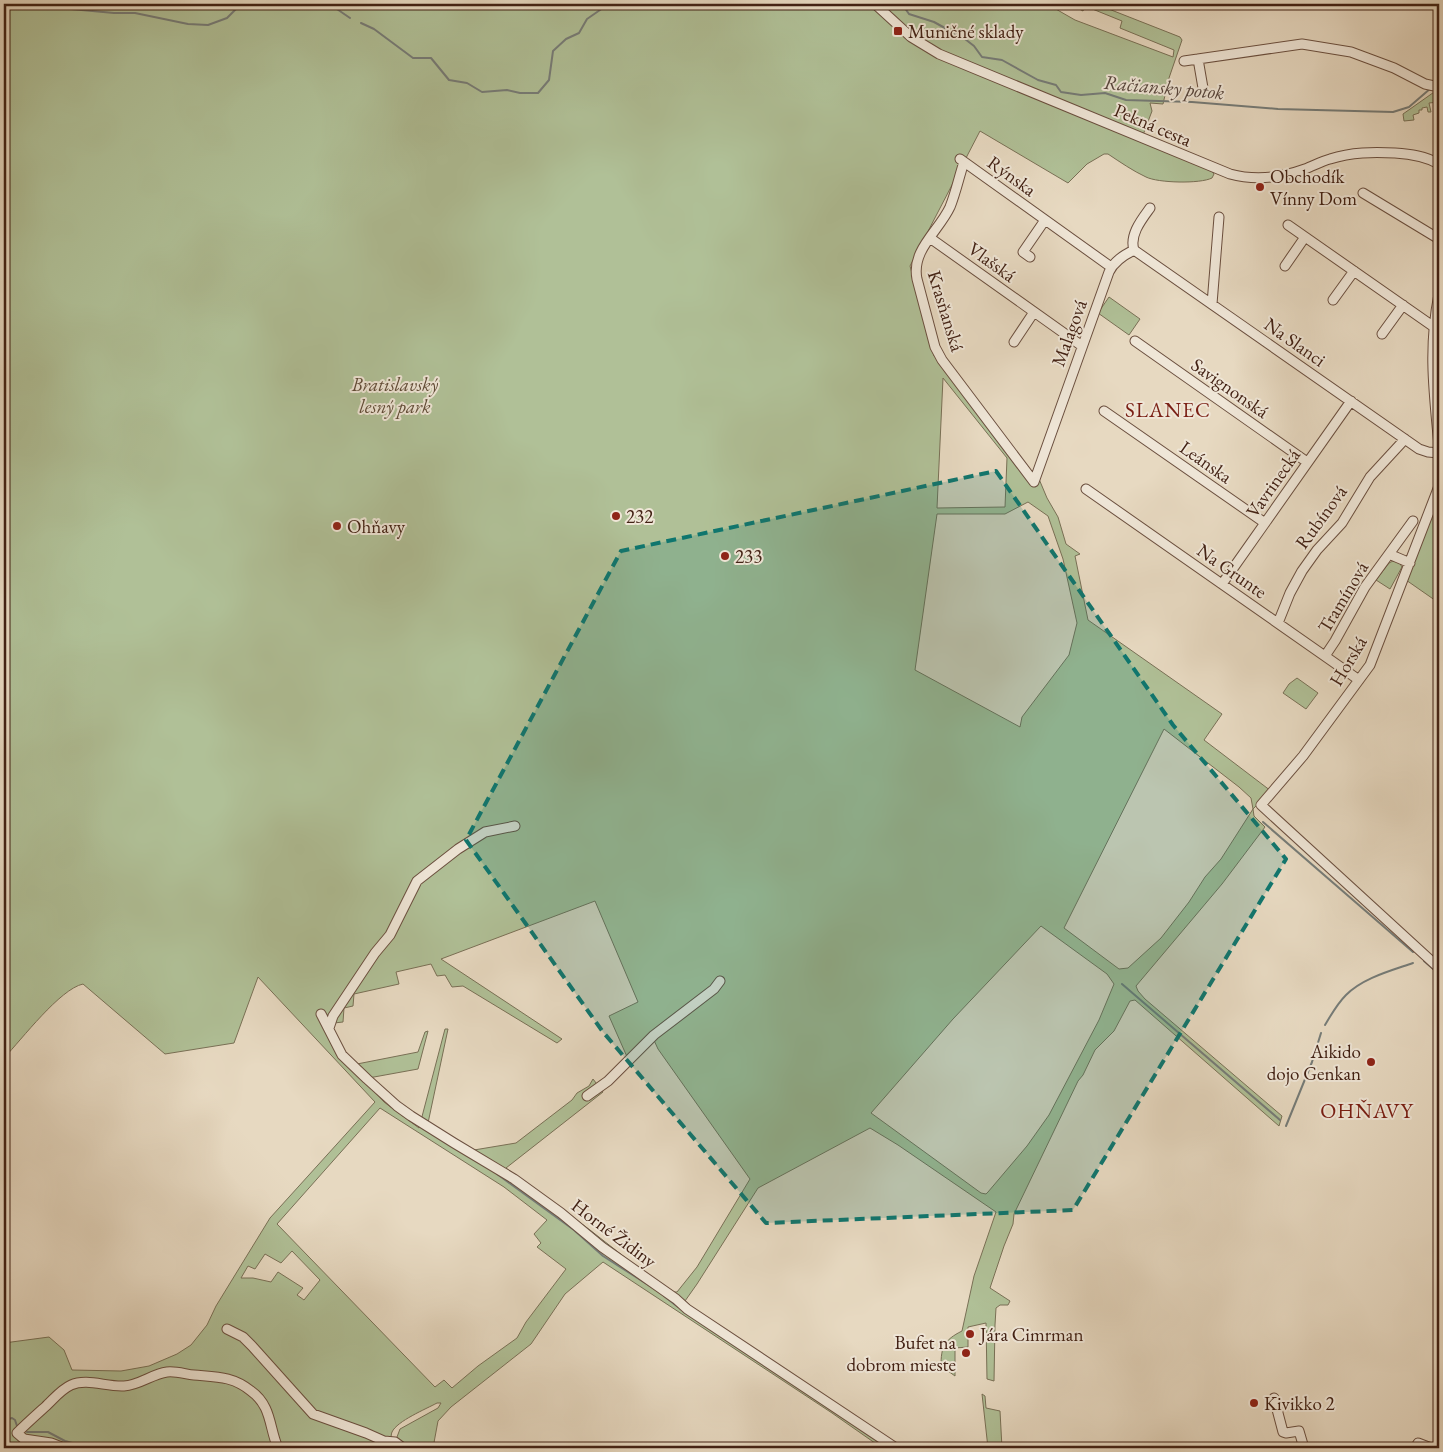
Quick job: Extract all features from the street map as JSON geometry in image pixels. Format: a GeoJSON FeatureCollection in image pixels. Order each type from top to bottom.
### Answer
{"type":"FeatureCollection","features":[{"type":"Feature","properties":{"kind":"street","name":"Pekná cesta"},"geometry":{"type":"LineString","coordinates":[[875,4],[911,37],[939,54],[1235,176],[1271,178],[1288,175],[1329,159],[1365,152],[1426,157],[1439,164]]}},
{"type":"Feature","properties":{"kind":"street"},"geometry":{"type":"LineString","coordinates":[[1184,61],[1302,44],[1351,52],[1394,68],[1426,85],[1439,87]]}},
{"type":"Feature","properties":{"kind":"street"},"geometry":{"type":"LineString","coordinates":[[1198,59],[1203,88]]}},
{"type":"Feature","properties":{"kind":"street","name":"Rýnska"},"geometry":{"type":"LineString","coordinates":[[962,160],[1111,268]]}},
{"type":"Feature","properties":{"kind":"street","name":"Krasňanská"},"geometry":{"type":"LineString","coordinates":[[962,160],[950,206],[918,258],[915,268],[917,279],[937,351],[944,364],[1034,482]]}},
{"type":"Feature","properties":{"kind":"street"},"geometry":{"type":"LineString","coordinates":[[1363,193],[1439,239]]}},
{"type":"Feature","properties":{"kind":"street"},"geometry":{"type":"LineString","coordinates":[[1111,268],[1122,257],[1134,250],[1133,244],[1138,225],[1150,208]]}},
{"type":"Feature","properties":{"kind":"street"},"geometry":{"type":"LineString","coordinates":[[1212,304],[1219,217]]}},
{"type":"Feature","properties":{"kind":"street","name":"Rýnska"},"geometry":{"type":"LineString","coordinates":[[1030,257],[1023,252],[1045,220]]}},
{"type":"Feature","properties":{"kind":"street"},"geometry":{"type":"LineString","coordinates":[[1288,225],[1434,327]]}},
{"type":"Feature","properties":{"kind":"street"},"geometry":{"type":"LineString","coordinates":[[1285,266],[1305,237]]}},
{"type":"Feature","properties":{"kind":"street","name":"Vlašská"},"geometry":{"type":"LineString","coordinates":[[930,238],[1082,346]]}},
{"type":"Feature","properties":{"kind":"street","name":"Na Slanci"},"geometry":{"type":"LineString","coordinates":[[1134,250],[1419,449],[1439,453]]}},
{"type":"Feature","properties":{"kind":"street","name":"Malagová"},"geometry":{"type":"LineString","coordinates":[[1034,482],[1111,268]]}},
{"type":"Feature","properties":{"kind":"street"},"geometry":{"type":"LineString","coordinates":[[1333,300],[1354,271]]}},
{"type":"Feature","properties":{"kind":"street"},"geometry":{"type":"LineString","coordinates":[[1439,294],[1434,327],[1432,361],[1439,446]]}},
{"type":"Feature","properties":{"kind":"street"},"geometry":{"type":"LineString","coordinates":[[1382,334],[1403,305]]}},
{"type":"Feature","properties":{"kind":"street"},"geometry":{"type":"LineString","coordinates":[[1014,342],[1034,312]]}},
{"type":"Feature","properties":{"kind":"street","name":"Savignonská"},"geometry":{"type":"LineString","coordinates":[[1135,341],[1308,462]]}},
{"type":"Feature","properties":{"kind":"street","name":"Vavrinecká"},"geometry":{"type":"LineString","coordinates":[[1222,584],[1351,401]]}},
{"type":"Feature","properties":{"kind":"street","name":"Leánska"},"geometry":{"type":"LineString","coordinates":[[1104,411],[1265,523]]}},
{"type":"Feature","properties":{"kind":"street","name":"Rubínová"},"geometry":{"type":"LineString","coordinates":[[1278,624],[1290,593],[1302,571],[1317,550],[1342,523],[1370,477],[1405,439]]}},
{"type":"Feature","properties":{"kind":"street","name":"Horská"},"geometry":{"type":"LineString","coordinates":[[1439,486],[1373,659],[1300,760],[1261,805],[1439,968]]}},
{"type":"Feature","properties":{"kind":"street","name":"Na Grunte"},"geometry":{"type":"LineString","coordinates":[[1086,489],[1359,680]]}},
{"type":"Feature","properties":{"kind":"street","name":"Tramínová"},"geometry":{"type":"LineString","coordinates":[[1324,656],[1335,641],[1365,587],[1412,521]]}},
{"type":"Feature","properties":{"kind":"street","name":"Tramínová"},"geometry":{"type":"LineString","coordinates":[[1389,554],[1410,563]]}},
{"type":"Feature","properties":{"kind":"street"},"geometry":{"type":"LineString","coordinates":[[329,1028],[333,1016],[374,954],[390,935],[417,881],[458,849],[485,832],[515,826]]}},
{"type":"Feature","properties":{"kind":"street"},"geometry":{"type":"LineString","coordinates":[[587,1096],[608,1081],[654,1035],[714,989],[720,981]]}},
{"type":"Feature","properties":{"kind":"street","name":"Horné Židiny"},"geometry":{"type":"LineString","coordinates":[[321,1014],[342,1055],[385,1096],[411,1116],[504,1172],[687,1309],[896,1448]]}},
{"type":"Feature","properties":{"kind":"street"},"geometry":{"type":"LineString","coordinates":[[227,1329],[247,1341],[313,1414],[384,1441],[395,1442],[403,1448]]}},
{"type":"Feature","properties":{"kind":"street"},"geometry":{"type":"LineString","coordinates":[[64,1448],[52,1443],[24,1439],[17,1434],[65,1388],[73,1384],[86,1382],[126,1386],[167,1372],[175,1372],[218,1376],[252,1391],[265,1406],[278,1448]]}},
{"type":"Feature","properties":{"kind":"street"},"geometry":{"type":"LineString","coordinates":[[1274,1398],[1282,1432],[1299,1431],[1304,1448]]}},
{"type":"Feature","properties":{"kind":"street"},"geometry":{"type":"LineString","coordinates":[[1415,1448],[1418,1443],[1430,1448]]}},
{"type":"Feature","properties":{"kind":"highlighted area"},"geometry":{"type":"Polygon","coordinates":[[[996,471],[1173,725],[1286,859],[1073,1210],[766,1223],[603,1032],[466,840],[621,551],[996,471]]]}},
{"type":"Feature","properties":{"kind":"green space","name":"Bratislavský lesný park"},"geometry":{"type":"Polygon","coordinates":[[[4,4],[1047,4],[1075,20],[1173,57],[1174,50],[1120,28],[1122,21],[1085,6],[1083,11],[1070,4],[1096,4],[1180,37],[1182,40],[1169,78],[1163,104],[1150,103],[1152,111],[1143,135],[1211,170],[1214,174],[1212,178],[1189,182],[1169,182],[1152,179],[1136,172],[1108,154],[1104,154],[1087,164],[1068,183],[980,131],[910,266],[934,356],[937,356],[1034,487],[1039,479],[1058,517],[1066,544],[1080,554],[1075,556],[1088,620],[1222,714],[1204,740],[1271,791],[1253,809],[1254,816],[1265,827],[1222,884],[1136,986],[1145,999],[1282,1116],[1279,1126],[1135,1000],[1130,1001],[1114,1031],[1095,1050],[1078,1081],[1014,1214],[1013,1224],[990,1288],[1010,1301],[1008,1305],[1000,1305],[996,1308],[994,1381],[987,1379],[986,1323],[968,1327],[968,1347],[955,1348],[955,1376],[941,1366],[943,1349],[947,1341],[962,1331],[974,1276],[996,1212],[870,1128],[758,1188],[685,1301],[700,1314],[903,1448],[882,1448],[603,1262],[565,1294],[531,1344],[451,1407],[438,1421],[433,1448],[407,1448],[397,1441],[397,1437],[400,1429],[438,1408],[441,1403],[437,1403],[412,1416],[395,1428],[391,1436],[393,1448],[4,1448],[4,1343],[49,1337],[64,1350],[72,1370],[121,1371],[149,1366],[177,1354],[191,1345],[207,1325],[216,1306],[270,1218],[375,1102],[258,977],[234,1043],[165,1054],[83,984],[63,995],[4,1058],[4,4]],[[943,378],[937,508],[1005,507],[1007,458],[943,378]],[[1028,502],[1005,514],[937,514],[915,670],[1020,727],[1022,717],[1069,655],[1077,623],[1063,559],[1048,516],[1028,502]],[[1164,729],[1064,928],[1119,969],[1128,968],[1161,938],[1189,902],[1205,877],[1221,859],[1253,809],[1251,798],[1164,729]],[[595,901],[441,959],[562,1039],[557,1043],[463,986],[452,987],[445,975],[437,976],[431,964],[396,972],[399,984],[354,994],[353,1006],[344,1008],[343,1022],[334,1023],[332,1028],[345,1053],[357,1064],[418,1052],[425,1032],[428,1031],[418,1069],[363,1079],[384,1102],[419,1128],[445,1029],[448,1029],[428,1123],[474,1150],[516,1143],[572,1100],[577,1093],[589,1086],[593,1079],[603,1092],[506,1168],[641,1270],[674,1292],[677,1292],[697,1267],[750,1179],[658,1049],[652,1036],[628,1059],[609,1016],[638,1002],[595,901]],[[1041,926],[953,1019],[871,1113],[981,1193],[986,1194],[1027,1146],[1049,1115],[1099,1020],[1114,984],[1107,974],[1041,926]],[[380,1108],[277,1224],[435,1387],[444,1380],[452,1388],[478,1366],[517,1338],[526,1322],[566,1269],[537,1247],[541,1243],[534,1234],[547,1220],[504,1187],[380,1108]],[[292,1251],[281,1263],[265,1254],[255,1269],[248,1266],[241,1278],[253,1278],[271,1282],[278,1272],[303,1288],[297,1295],[304,1300],[320,1280],[292,1251]]]}},
{"type":"Feature","properties":{"kind":"green space"},"geometry":{"type":"Polygon","coordinates":[[[1439,90],[1439,102],[1429,103],[1431,112],[1428,112],[1427,107],[1422,108],[1422,110],[1419,110],[1419,113],[1413,115],[1414,120],[1404,121],[1403,114],[1439,90]]]}},
{"type":"Feature","properties":{"kind":"green space"},"geometry":{"type":"Polygon","coordinates":[[[1109,297],[1140,319],[1129,335],[1098,313],[1109,297]]]}},
{"type":"Feature","properties":{"kind":"green space"},"geometry":{"type":"Polygon","coordinates":[[[1439,496],[1439,603],[1406,580],[1439,496]]]}},
{"type":"Feature","properties":{"kind":"green space"},"geometry":{"type":"Polygon","coordinates":[[[1393,561],[1399,562],[1402,567],[1390,589],[1376,580],[1389,563],[1393,561]]]}},
{"type":"Feature","properties":{"kind":"green space"},"geometry":{"type":"Polygon","coordinates":[[[1297,678],[1318,693],[1306,709],[1283,693],[1289,684],[1297,678]]]}},
{"type":"Feature","properties":{"kind":"green space"},"geometry":{"type":"Polygon","coordinates":[[[982,1394],[985,1396],[986,1408],[1000,1411],[1002,1448],[988,1448],[982,1394]]]}},
{"type":"Feature","properties":{"kind":"waterway"},"geometry":{"type":"LineString","coordinates":[[40,4],[49,7],[135,13],[188,24],[208,25],[227,18],[239,6],[247,4]]}},
{"type":"Feature","properties":{"kind":"waterway"},"geometry":{"type":"LineString","coordinates":[[256,4],[272,8],[285,4]]}},
{"type":"Feature","properties":{"kind":"waterway"},"geometry":{"type":"LineString","coordinates":[[320,4],[331,5],[350,18]]}},
{"type":"Feature","properties":{"kind":"waterway"},"geometry":{"type":"LineString","coordinates":[[361,23],[374,29],[413,58],[431,58],[449,80],[467,83],[482,92],[507,90],[520,93],[538,93],[549,80],[553,51],[566,39],[579,33],[587,19],[606,4]]}},
{"type":"Feature","properties":{"kind":"waterway","name":"Račiansky potok"},"geometry":{"type":"LineString","coordinates":[[902,4],[909,14],[934,22],[965,39],[974,46],[982,57],[1002,60],[1038,80],[1056,85],[1061,92],[1081,95],[1105,93],[1126,100],[1192,102],[1278,109],[1393,112],[1409,107],[1431,88]]}},
{"type":"Feature","properties":{"kind":"waterway","name":"Račiansky potok"},"geometry":{"type":"LineString","coordinates":[[1435,83],[1439,78]]}},
{"type":"Feature","properties":{"kind":"waterway"},"geometry":{"type":"LineString","coordinates":[[1263,822],[1413,952]]}},
{"type":"Feature","properties":{"kind":"waterway"},"geometry":{"type":"LineString","coordinates":[[1435,954],[1439,952]]}},
{"type":"Feature","properties":{"kind":"waterway"},"geometry":{"type":"LineString","coordinates":[[1424,961],[1439,974]]}},
{"type":"Feature","properties":{"kind":"waterway"},"geometry":{"type":"LineString","coordinates":[[1325,1025],[1340,1002],[1360,984],[1413,963]]}},
{"type":"Feature","properties":{"kind":"waterway"},"geometry":{"type":"LineString","coordinates":[[1122,984],[1280,1120]]}},
{"type":"Feature","properties":{"kind":"waterway"},"geometry":{"type":"LineString","coordinates":[[1286,1126],[1312,1062],[1321,1033]]}},
{"type":"Feature","properties":{"kind":"waterway"},"geometry":{"type":"LineString","coordinates":[[497,1174],[574,1230],[603,1256],[661,1293]]}},
{"type":"Feature","properties":{"kind":"waterway"},"geometry":{"type":"LineString","coordinates":[[664,1296],[678,1307]]}},
{"type":"Feature","properties":{"kind":"waterway"},"geometry":{"type":"LineString","coordinates":[[4,1419],[12,1418],[17,1426]]}},
{"type":"Feature","properties":{"kind":"waterway"},"geometry":{"type":"LineString","coordinates":[[861,1430],[888,1448]]}},
{"type":"Feature","properties":{"kind":"waterway"},"geometry":{"type":"LineString","coordinates":[[27,1432],[48,1432],[83,1448]]}},
{"type":"Feature","properties":{"kind":"place","name":"Muničné sklady"},"geometry":{"type":"Point","coordinates":[898,31]}},
{"type":"Feature","properties":{"kind":"place","name":"Obchodík Vínny Dom"},"geometry":{"type":"Point","coordinates":[1260,187]}},
{"type":"Feature","properties":{"kind":"place","name":"232"},"geometry":{"type":"Point","coordinates":[616,516]}},
{"type":"Feature","properties":{"kind":"place","name":"Ohňavy"},"geometry":{"type":"Point","coordinates":[337,526]}},
{"type":"Feature","properties":{"kind":"place","name":"233"},"geometry":{"type":"Point","coordinates":[725,556]}},
{"type":"Feature","properties":{"kind":"place","name":"Aikido dojo Genkan"},"geometry":{"type":"Point","coordinates":[1371,1062]}},
{"type":"Feature","properties":{"kind":"place","name":"Jára Cimrman"},"geometry":{"type":"Point","coordinates":[970,1334]}},
{"type":"Feature","properties":{"kind":"place","name":"Bufet na dobrom mieste"},"geometry":{"type":"Point","coordinates":[966,1353]}},
{"type":"Feature","properties":{"kind":"place","name":"Kivikko 2"},"geometry":{"type":"Point","coordinates":[1254,1403]}},
{"type":"Feature","properties":{"kind":"district","name":"SLANEC"},"geometry":{"type":"Point","coordinates":[1168,409]}},
{"type":"Feature","properties":{"kind":"district","name":"OHŇAVY"},"geometry":{"type":"Point","coordinates":[1367,1110]}}]}
